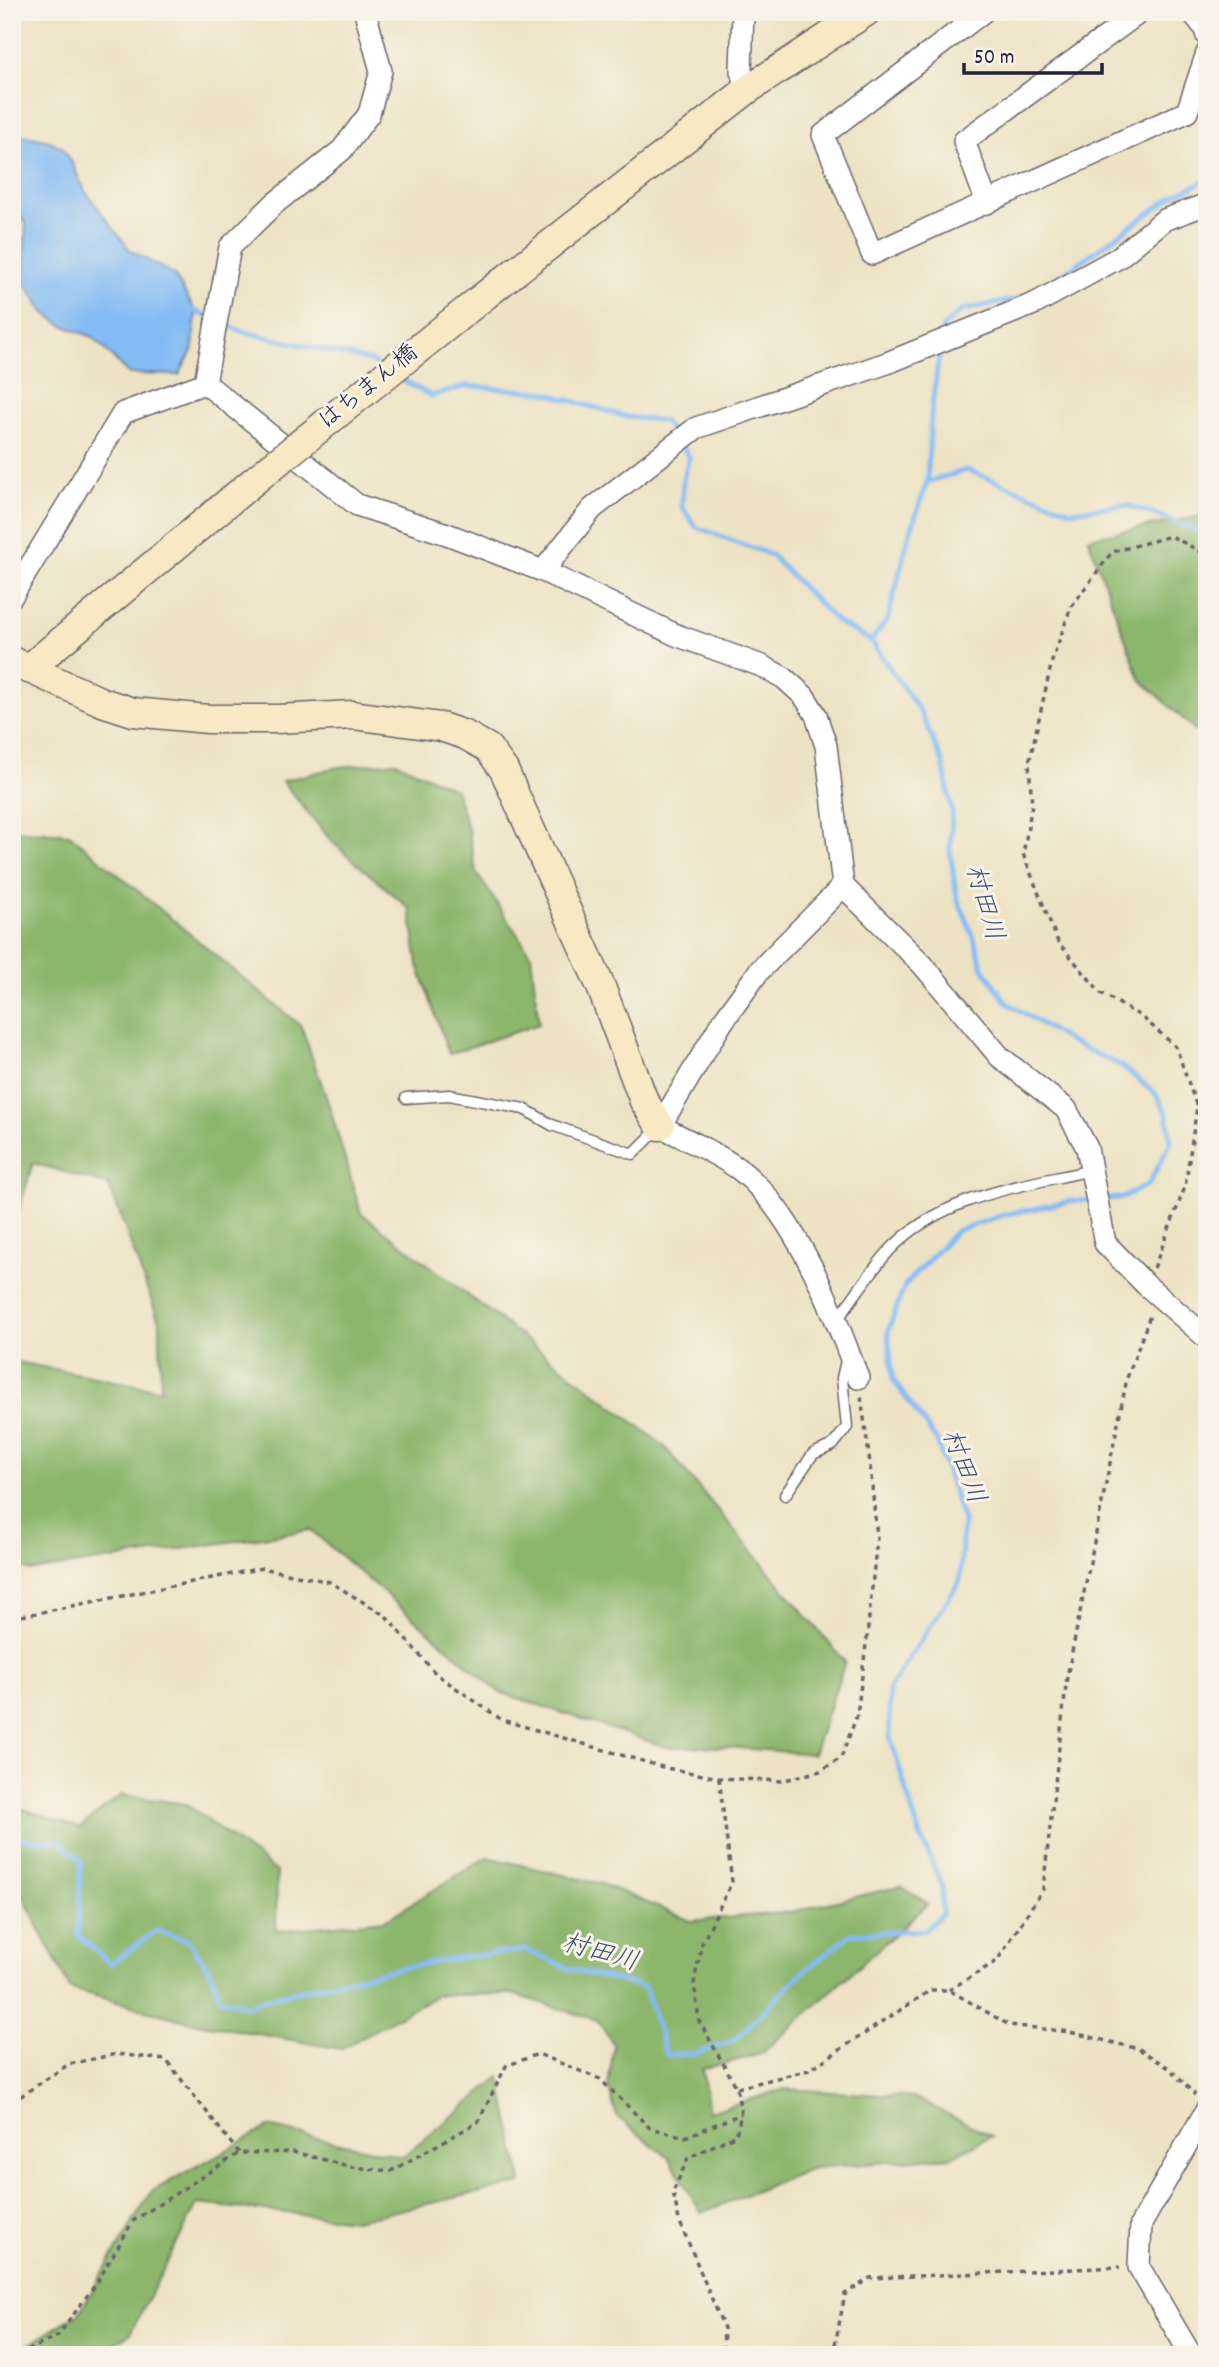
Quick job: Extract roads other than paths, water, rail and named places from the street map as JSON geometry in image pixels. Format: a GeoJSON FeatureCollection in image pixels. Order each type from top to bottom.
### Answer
{"type":"FeatureCollection","features":[{"type":"Feature","properties":{"kind":"street"},"geometry":{"type":"LineString","coordinates":[[205,383],[230,247],[274,204],[342,150],[369,114],[381,71],[365,12]]}},
{"type":"Feature","properties":{"kind":"street"},"geometry":{"type":"LineString","coordinates":[[743,12],[741,71],[751,88]]}},
{"type":"Feature","properties":{"kind":"street"},"geometry":{"type":"LineString","coordinates":[[751,88],[841,12]]}},
{"type":"Feature","properties":{"kind":"street"},"geometry":{"type":"LineString","coordinates":[[751,88],[866,12]]}},
{"type":"Feature","properties":{"kind":"street"},"geometry":{"type":"LineString","coordinates":[[983,12],[823,135],[872,254],[1187,112],[1207,53]]}},
{"type":"Feature","properties":{"kind":"street"},"geometry":{"type":"LineString","coordinates":[[987,203],[964,141],[1140,12]]}},
{"type":"Feature","properties":{"kind":"street","name":"はちまん橋"},"geometry":{"type":"LineString","coordinates":[[20,665],[751,88]]}},
{"type":"Feature","properties":{"kind":"street"},"geometry":{"type":"LineString","coordinates":[[543,570],[592,509],[696,428],[887,363],[1036,303],[1118,258],[1164,220],[1207,204]]}},
{"type":"Feature","properties":{"kind":"street"},"geometry":{"type":"LineString","coordinates":[[205,383],[357,505],[447,534],[543,570],[676,635],[762,666],[784,678],[804,696],[816,715],[826,746],[843,886],[922,964],[1000,1057],[1066,1109],[1087,1148],[1105,1243],[1152,1291],[1207,1338]]}},
{"type":"Feature","properties":{"kind":"street"},"geometry":{"type":"LineString","coordinates":[[12,596],[123,413],[205,383]]}},
{"type":"Feature","properties":{"kind":"street"},"geometry":{"type":"LineString","coordinates":[[20,665],[102,702],[133,712],[208,719],[353,715],[441,727],[465,734],[488,747],[504,770],[601,987],[644,1101],[660,1126],[740,1170],[778,1209],[837,1320],[858,1378]]}},
{"type":"Feature","properties":{"kind":"street"},"geometry":{"type":"LineString","coordinates":[[660,1126],[721,1024],[759,971],[843,886]]}},
{"type":"Feature","properties":{"kind":"street"},"geometry":{"type":"LineString","coordinates":[[1191,2355],[1139,2267],[1141,2224],[1202,2103]]}},
{"type":"Feature","properties":{"kind":"lane"},"geometry":{"type":"LineString","coordinates":[[406,1098],[449,1095],[524,1109],[552,1125],[633,1153],[660,1126]]}},
{"type":"Feature","properties":{"kind":"lane"},"geometry":{"type":"LineString","coordinates":[[837,1320],[890,1250],[932,1216],[969,1199],[1091,1170]]}},
{"type":"Feature","properties":{"kind":"lane"},"geometry":{"type":"LineString","coordinates":[[785,1495],[813,1454],[833,1445],[847,1427],[842,1378],[848,1350]]}},
{"type":"Feature","properties":{"kind":"water"},"geometry":{"type":"Polygon","coordinates":[[[12,133],[49,141],[62,147],[85,191],[130,250],[174,275],[196,312],[193,349],[179,375],[129,374],[93,337],[62,325],[45,313],[24,282],[26,222],[12,210],[12,133]]]}},
{"type":"Feature","properties":{"kind":"waterway"},"geometry":{"type":"LineString","coordinates":[[1043,288],[1175,195],[1207,180]]}},
{"type":"Feature","properties":{"kind":"waterway"},"geometry":{"type":"LineString","coordinates":[[941,335],[942,328],[962,310],[1019,299]]}},
{"type":"Feature","properties":{"kind":"waterway"},"geometry":{"type":"LineString","coordinates":[[191,309],[211,318]]}},
{"type":"Feature","properties":{"kind":"waterway"},"geometry":{"type":"LineString","coordinates":[[220,322],[241,331],[370,361],[381,368]]}},
{"type":"Feature","properties":{"kind":"waterway","name":"村田川"},"geometry":{"type":"LineString","coordinates":[[871,641],[888,619],[908,539],[927,482],[931,414],[940,348]]}},
{"type":"Feature","properties":{"kind":"waterway"},"geometry":{"type":"LineString","coordinates":[[399,378],[431,396],[467,386],[542,392],[627,417],[664,421],[675,437]]}},
{"type":"Feature","properties":{"kind":"waterway","name":"村田川"},"geometry":{"type":"LineString","coordinates":[[681,445],[689,457],[683,480],[682,507],[696,527],[771,555],[837,622],[871,641],[921,713],[943,763],[952,812],[950,852],[957,898],[983,968],[1006,1002],[1070,1042],[1120,1065],[1155,1093],[1167,1114],[1171,1142],[1149,1184],[1122,1198],[1103,1199]]}},
{"type":"Feature","properties":{"kind":"waterway","name":"村田川"},"geometry":{"type":"LineString","coordinates":[[927,482],[967,470],[1071,511],[1125,505],[1207,533]]}},
{"type":"Feature","properties":{"kind":"waterway","name":"村田川"},"geometry":{"type":"LineString","coordinates":[[12,1838],[60,1842],[81,1860],[78,1935],[111,1964],[156,1931],[188,1940],[211,1973],[220,1998],[247,2006],[276,1996],[396,1969],[525,1950],[569,1969],[645,1987],[666,2055],[695,2054],[735,2040],[802,1973],[851,1934],[925,1930],[942,1914],[942,1885],[919,1833],[890,1737],[889,1689],[960,1581],[963,1521],[937,1441],[893,1380],[888,1331],[905,1285],[956,1231],[1003,1215],[1072,1201],[1093,1200]]}}]}
